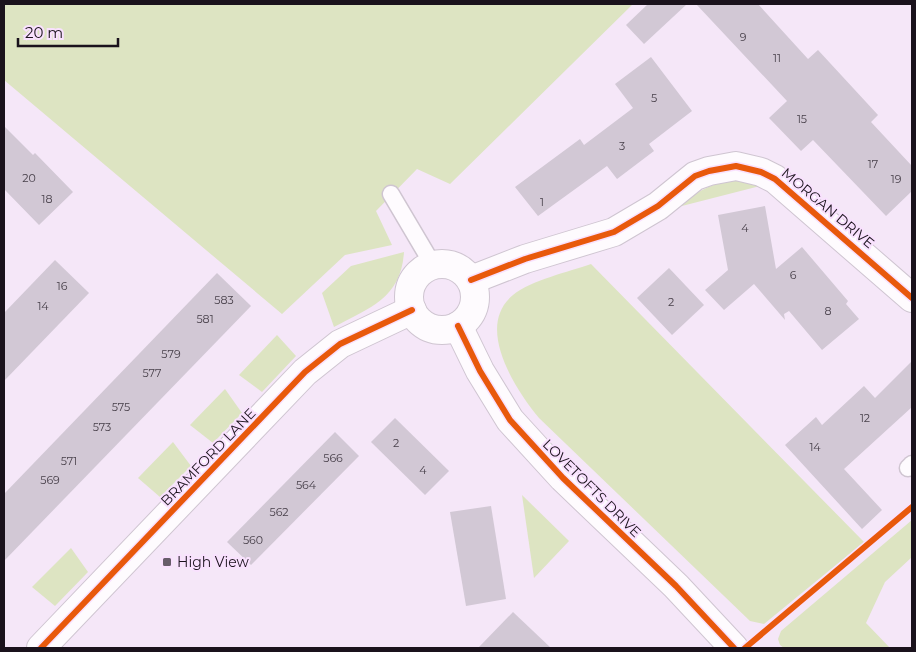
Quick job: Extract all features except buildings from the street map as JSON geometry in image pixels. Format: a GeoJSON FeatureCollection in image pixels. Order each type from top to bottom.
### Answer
{"type":"FeatureCollection","features":[{"type":"Feature","properties":{"kind":"street","name":"MORGAN DRIVE"},"geometry":{"type":"LineString","coordinates":[[471,280],[526,259],[614,232],[651,210],[695,176],[724,167],[736,166],[761,172],[775,179],[912,298]]}},
{"type":"Feature","properties":{"kind":"street"},"geometry":{"type":"LineString","coordinates":[[450,264],[464,272],[471,280],[475,295],[472,311],[458,326],[440,330],[424,324],[412,310],[409,294],[413,280],[422,270],[433,265],[450,264]]}},
{"type":"Feature","properties":{"kind":"street","name":"BRAMFORD LANE"},"geometry":{"type":"LineString","coordinates":[[41,648],[305,372],[340,344],[412,310]]}},
{"type":"Feature","properties":{"kind":"street","name":"LOVETOFTS DRIVE"},"geometry":{"type":"LineString","coordinates":[[458,326],[480,371],[510,420],[563,478],[676,586],[734,648]]}},
{"type":"Feature","properties":{"kind":"lane"},"geometry":{"type":"LineString","coordinates":[[391,194],[433,265]]}},
{"type":"Feature","properties":{"kind":"green space"},"geometry":{"type":"Polygon","coordinates":[[[4,4],[633,4],[450,184],[417,169],[376,211],[392,245],[345,255],[282,314],[4,80],[4,4]]]}},
{"type":"Feature","properties":{"kind":"green space"},"geometry":{"type":"Polygon","coordinates":[[[731,180],[740,180],[760,186],[678,207],[690,197],[703,190],[731,180]]]}},
{"type":"Feature","properties":{"kind":"green space"},"geometry":{"type":"Polygon","coordinates":[[[404,252],[402,268],[390,291],[372,307],[334,327],[322,293],[351,266],[404,252]]]}},
{"type":"Feature","properties":{"kind":"green space"},"geometry":{"type":"Polygon","coordinates":[[[591,264],[864,542],[764,624],[750,621],[539,418],[510,375],[498,341],[497,324],[502,308],[513,295],[530,285],[591,264]]]}},
{"type":"Feature","properties":{"kind":"green space"},"geometry":{"type":"Polygon","coordinates":[[[277,335],[296,356],[262,392],[239,375],[277,335]]]}},
{"type":"Feature","properties":{"kind":"green space"},"geometry":{"type":"Polygon","coordinates":[[[225,389],[242,413],[213,443],[190,425],[225,389]]]}},
{"type":"Feature","properties":{"kind":"green space"},"geometry":{"type":"Polygon","coordinates":[[[173,442],[191,466],[160,497],[138,478],[173,442]]]}},
{"type":"Feature","properties":{"kind":"green space"},"geometry":{"type":"Polygon","coordinates":[[[522,495],[569,541],[534,578],[522,495]]]}},
{"type":"Feature","properties":{"kind":"green space"},"geometry":{"type":"Polygon","coordinates":[[[912,520],[912,557],[885,582],[866,623],[890,648],[784,648],[780,645],[778,639],[781,631],[912,520]]]}},
{"type":"Feature","properties":{"kind":"green space"},"geometry":{"type":"Polygon","coordinates":[[[71,548],[88,572],[55,606],[32,587],[71,548]]]}},
{"type":"Feature","properties":{"kind":"cycle path"},"geometry":{"type":"LineString","coordinates":[[471,280],[525,259],[614,232],[658,206],[695,176],[709,171],[736,166],[761,172],[775,179],[912,298]]}},
{"type":"Feature","properties":{"kind":"cycle path"},"geometry":{"type":"LineString","coordinates":[[41,648],[305,372],[340,344],[412,310]]}},
{"type":"Feature","properties":{"kind":"cycle path"},"geometry":{"type":"LineString","coordinates":[[458,326],[480,371],[510,420],[563,478],[676,586],[734,648]]}},
{"type":"Feature","properties":{"kind":"cycle path"},"geometry":{"type":"LineString","coordinates":[[745,648],[912,507]]}},
{"type":"Feature","properties":{"kind":"place","name":"High View"},"geometry":{"type":"Point","coordinates":[167,562]}}]}
